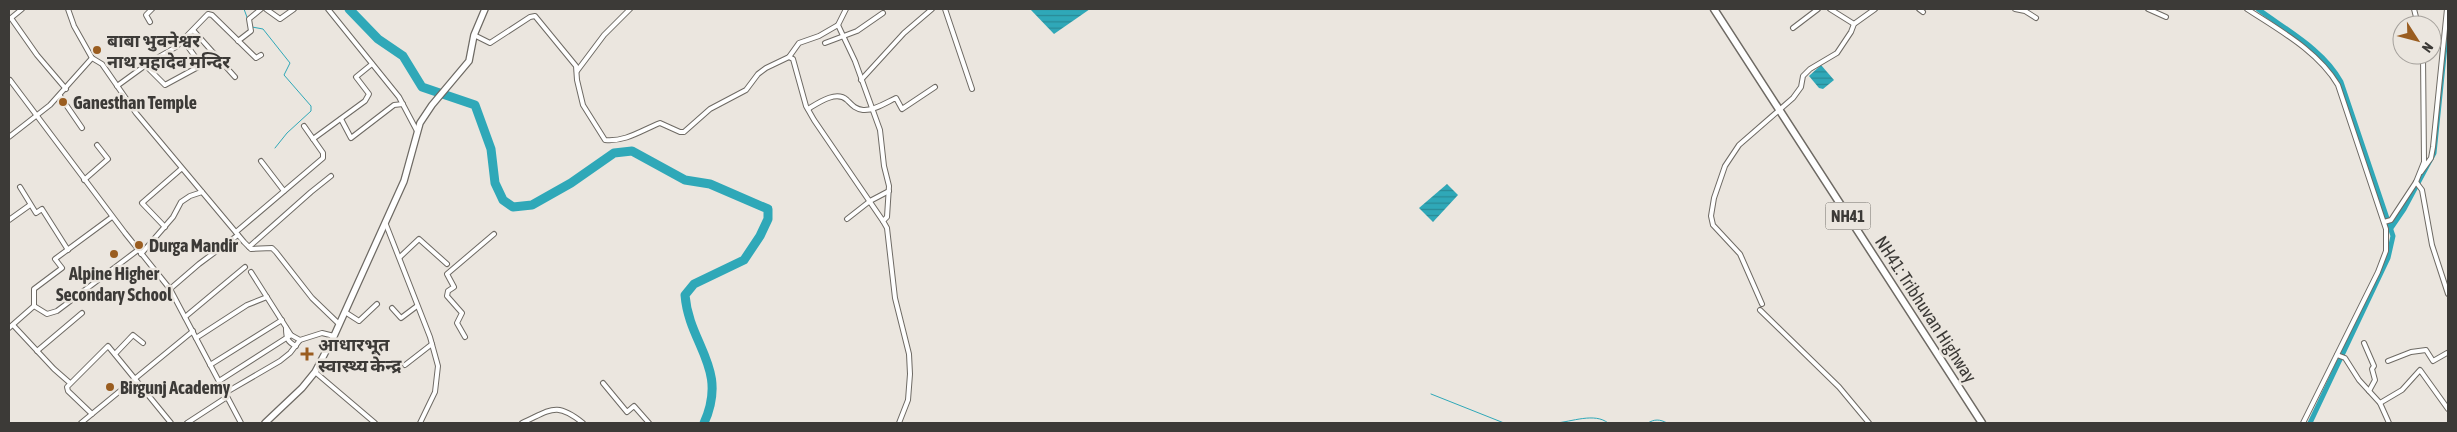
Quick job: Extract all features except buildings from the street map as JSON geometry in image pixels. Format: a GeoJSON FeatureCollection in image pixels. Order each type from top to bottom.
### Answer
{"type":"FeatureCollection","features":[{"type":"Feature","properties":{"kind":"highway","name":"NH41: Tribhuvan Highway"},"geometry":{"type":"LineString","coordinates":[[1714,9],[1982,423]]}},
{"type":"Feature","properties":{"kind":"main road"},"geometry":{"type":"LineString","coordinates":[[265,423],[302,388],[315,372],[340,324],[404,180],[417,131],[432,104],[469,61],[474,35],[485,9]]}},
{"type":"Feature","properties":{"kind":"street"},"geometry":{"type":"LineString","coordinates":[[22,9],[11,18],[66,89]]}},
{"type":"Feature","properties":{"kind":"street"},"geometry":{"type":"LineString","coordinates":[[68,9],[74,26],[92,58],[102,64],[181,169],[237,234],[249,247],[256,250],[272,248],[312,298],[340,324]]}},
{"type":"Feature","properties":{"kind":"street"},"geometry":{"type":"LineString","coordinates":[[150,22],[146,15],[152,9]]}},
{"type":"Feature","properties":{"kind":"street"},"geometry":{"type":"LineString","coordinates":[[238,41],[251,31],[249,19],[261,9]]}},
{"type":"Feature","properties":{"kind":"street"},"geometry":{"type":"LineString","coordinates":[[266,9],[280,19],[294,9]]}},
{"type":"Feature","properties":{"kind":"street"},"geometry":{"type":"LineString","coordinates":[[328,9],[403,104],[417,131]]}},
{"type":"Feature","properties":{"kind":"street"},"geometry":{"type":"LineString","coordinates":[[577,71],[604,35],[630,9]]}},
{"type":"Feature","properties":{"kind":"street"},"geometry":{"type":"LineString","coordinates":[[474,35],[490,43],[530,17],[535,16],[573,61],[577,71],[583,105],[601,136],[605,140],[612,141],[639,134],[660,123],[684,132],[710,109],[746,90],[758,74],[766,68],[790,57],[798,43],[819,36],[838,25],[846,9]]}},
{"type":"Feature","properties":{"kind":"street"},"geometry":{"type":"LineString","coordinates":[[861,80],[904,33],[932,9]]}},
{"type":"Feature","properties":{"kind":"street"},"geometry":{"type":"LineString","coordinates":[[945,9],[972,89]]}},
{"type":"Feature","properties":{"kind":"street"},"geometry":{"type":"LineString","coordinates":[[1793,28],[1818,9]]}},
{"type":"Feature","properties":{"kind":"street"},"geometry":{"type":"LineString","coordinates":[[1830,9],[1854,24]]}},
{"type":"Feature","properties":{"kind":"street"},"geometry":{"type":"LineString","coordinates":[[1762,304],[1747,266],[1740,254],[1713,225],[1711,216],[1714,198],[1725,166],[1739,145],[1793,98],[1801,87],[1803,76],[1810,69],[1837,52],[1851,32],[1854,24],[1875,9]]}},
{"type":"Feature","properties":{"kind":"street"},"geometry":{"type":"LineString","coordinates":[[2015,9],[2025,11],[2036,18]]}},
{"type":"Feature","properties":{"kind":"street"},"geometry":{"type":"LineString","coordinates":[[2148,9],[2166,17]]}},
{"type":"Feature","properties":{"kind":"street"},"geometry":{"type":"LineString","coordinates":[[2247,9],[2296,41],[2332,74],[2338,85],[2386,229],[2386,252],[2303,423]]}},
{"type":"Feature","properties":{"kind":"street"},"geometry":{"type":"LineString","coordinates":[[2421,173],[2431,158],[2433,147],[2447,9]]}},
{"type":"Feature","properties":{"kind":"street"},"geometry":{"type":"LineString","coordinates":[[825,43],[857,32],[884,12]]}},
{"type":"Feature","properties":{"kind":"street"},"geometry":{"type":"LineString","coordinates":[[117,86],[145,65],[176,48],[210,14],[256,58],[262,55]]}},
{"type":"Feature","properties":{"kind":"street"},"geometry":{"type":"LineString","coordinates":[[838,25],[855,61],[880,130],[889,191],[887,217],[883,221]]}},
{"type":"Feature","properties":{"kind":"street"},"geometry":{"type":"LineString","coordinates":[[193,30],[235,78]]}},
{"type":"Feature","properties":{"kind":"street"},"geometry":{"type":"LineString","coordinates":[[145,65],[165,85],[200,66],[183,40]]}},
{"type":"Feature","properties":{"kind":"street"},"geometry":{"type":"LineString","coordinates":[[790,57],[793,59],[808,110],[883,221],[888,236],[895,298],[909,354],[911,386],[899,423]]}},
{"type":"Feature","properties":{"kind":"street"},"geometry":{"type":"LineString","coordinates":[[9,137],[60,96],[92,58]]}},
{"type":"Feature","properties":{"kind":"street"},"geometry":{"type":"LineString","coordinates":[[314,139],[361,105],[369,94],[356,77],[372,64]]}},
{"type":"Feature","properties":{"kind":"street"},"geometry":{"type":"LineString","coordinates":[[2384,222],[2391,220],[2418,184],[2424,162],[2424,65]]}},
{"type":"Feature","properties":{"kind":"street"},"geometry":{"type":"LineString","coordinates":[[10,80],[35,117],[139,252],[170,289],[240,423]]}},
{"type":"Feature","properties":{"kind":"street"},"geometry":{"type":"LineString","coordinates":[[808,110],[822,100],[838,96],[846,99],[852,106],[864,110],[871,109],[896,98],[902,109],[935,87]]}},
{"type":"Feature","properties":{"kind":"street"},"geometry":{"type":"LineString","coordinates":[[60,96],[82,128]]}},
{"type":"Feature","properties":{"kind":"street"},"geometry":{"type":"LineString","coordinates":[[341,119],[351,138],[394,105],[403,104]]}},
{"type":"Feature","properties":{"kind":"street"},"geometry":{"type":"LineString","coordinates":[[170,289],[237,234],[323,158],[323,153],[304,126]]}},
{"type":"Feature","properties":{"kind":"street"},"geometry":{"type":"LineString","coordinates":[[84,180],[108,159],[97,145]]}},
{"type":"Feature","properties":{"kind":"street"},"geometry":{"type":"LineString","coordinates":[[261,161],[284,191]]}},
{"type":"Feature","properties":{"kind":"street"},"geometry":{"type":"LineString","coordinates":[[165,227],[142,203],[181,169]]}},
{"type":"Feature","properties":{"kind":"street"},"geometry":{"type":"LineString","coordinates":[[249,247],[331,176]]}},
{"type":"Feature","properties":{"kind":"street"},"geometry":{"type":"LineString","coordinates":[[2418,184],[2426,210],[2432,245],[2448,294]]}},
{"type":"Feature","properties":{"kind":"street"},"geometry":{"type":"LineString","coordinates":[[20,187],[36,213],[42,209],[68,250]]}},
{"type":"Feature","properties":{"kind":"street"},"geometry":{"type":"LineString","coordinates":[[847,219],[870,201],[889,191]]}},
{"type":"Feature","properties":{"kind":"street"},"geometry":{"type":"LineString","coordinates":[[34,306],[47,314],[57,311],[139,252],[165,227],[181,202],[190,196],[202,192]]}},
{"type":"Feature","properties":{"kind":"street"},"geometry":{"type":"LineString","coordinates":[[9,220],[30,205]]}},
{"type":"Feature","properties":{"kind":"street"},"geometry":{"type":"LineString","coordinates":[[9,328],[34,306],[34,289],[62,268],[56,259],[112,217]]}},
{"type":"Feature","properties":{"kind":"street"},"geometry":{"type":"LineString","coordinates":[[385,222],[400,257],[432,344],[438,366],[438,383],[420,423]]}},
{"type":"Feature","properties":{"kind":"street"},"geometry":{"type":"LineString","coordinates":[[465,337],[457,323],[462,313],[447,296],[448,291],[454,287],[447,274],[494,234]]}},
{"type":"Feature","properties":{"kind":"street"},"geometry":{"type":"LineString","coordinates":[[400,257],[420,239],[446,264]]}},
{"type":"Feature","properties":{"kind":"street"},"geometry":{"type":"LineString","coordinates":[[185,317],[245,267]]}},
{"type":"Feature","properties":{"kind":"street"},"geometry":{"type":"LineString","coordinates":[[251,272],[291,335],[300,340]]}},
{"type":"Feature","properties":{"kind":"street"},"geometry":{"type":"LineString","coordinates":[[196,338],[247,305],[267,298]]}},
{"type":"Feature","properties":{"kind":"street"},"geometry":{"type":"LineString","coordinates":[[345,312],[359,321],[377,304]]}},
{"type":"Feature","properties":{"kind":"street"},"geometry":{"type":"LineString","coordinates":[[392,308],[401,318],[418,306]]}},
{"type":"Feature","properties":{"kind":"street"},"geometry":{"type":"LineString","coordinates":[[1760,310],[1839,387],[1869,423]]}},
{"type":"Feature","properties":{"kind":"street"},"geometry":{"type":"LineString","coordinates":[[37,351],[82,313]]}},
{"type":"Feature","properties":{"kind":"street"},"geometry":{"type":"LineString","coordinates":[[210,365],[282,320]]}},
{"type":"Feature","properties":{"kind":"street"},"geometry":{"type":"LineString","coordinates":[[13,325],[54,369],[70,383]]}},
{"type":"Feature","properties":{"kind":"street"},"geometry":{"type":"LineString","coordinates":[[286,326],[286,337],[290,344],[296,346]]}},
{"type":"Feature","properties":{"kind":"street"},"geometry":{"type":"LineString","coordinates":[[81,423],[192,331]]}},
{"type":"Feature","properties":{"kind":"street"},"geometry":{"type":"LineString","coordinates":[[187,423],[226,395],[280,361],[290,353],[300,340],[322,333],[334,336]]}},
{"type":"Feature","properties":{"kind":"street"},"geometry":{"type":"LineString","coordinates":[[115,354],[133,335],[143,342]]}},
{"type":"Feature","properties":{"kind":"street"},"geometry":{"type":"LineString","coordinates":[[218,381],[291,335]]}},
{"type":"Feature","properties":{"kind":"street"},"geometry":{"type":"LineString","coordinates":[[2364,342],[2374,366],[2372,369],[2375,380],[2369,391]]}},
{"type":"Feature","properties":{"kind":"street"},"geometry":{"type":"LineString","coordinates":[[405,366],[432,344]]}},
{"type":"Feature","properties":{"kind":"street"},"geometry":{"type":"LineString","coordinates":[[92,414],[68,392],[67,387],[108,346],[171,423]]}},
{"type":"Feature","properties":{"kind":"street"},"geometry":{"type":"LineString","coordinates":[[2388,362],[2411,352],[2426,350],[2433,361],[2448,353]]}},
{"type":"Feature","properties":{"kind":"street"},"geometry":{"type":"LineString","coordinates":[[2337,355],[2344,358],[2380,403],[2389,423]]}},
{"type":"Feature","properties":{"kind":"street"},"geometry":{"type":"LineString","coordinates":[[2380,403],[2402,390],[2420,370],[2447,409]]}},
{"type":"Feature","properties":{"kind":"street"},"geometry":{"type":"LineString","coordinates":[[315,372],[375,423]]}},
{"type":"Feature","properties":{"kind":"street"},"geometry":{"type":"LineString","coordinates":[[603,382],[627,412],[634,406],[648,423]]}},
{"type":"Feature","properties":{"kind":"street"},"geometry":{"type":"LineString","coordinates":[[522,423],[556,409],[565,409],[583,423]]}},
{"type":"Feature","properties":{"kind":"water"},"geometry":{"type":"Polygon","coordinates":[[[1030,9],[1090,9],[1054,34],[1030,9]]]}},
{"type":"Feature","properties":{"kind":"water"},"geometry":{"type":"Polygon","coordinates":[[[1821,65],[1834,80],[1823,89],[1819,88],[1809,76],[1821,65]]]}},
{"type":"Feature","properties":{"kind":"water"},"geometry":{"type":"Polygon","coordinates":[[[1447,184],[1458,195],[1433,222],[1419,208],[1447,184]]]}},
{"type":"Feature","properties":{"kind":"waterway"},"geometry":{"type":"LineString","coordinates":[[244,9],[248,20]]}},
{"type":"Feature","properties":{"kind":"waterway"},"geometry":{"type":"LineString","coordinates":[[349,9],[378,39],[403,56],[422,87],[475,105],[491,149],[495,183],[503,200],[513,207],[532,205],[571,183],[614,153],[632,151],[685,180],[710,184],[768,209],[768,219],[760,236],[744,260],[694,284],[685,295],[688,313],[710,372],[712,387],[711,404],[704,423]]}},
{"type":"Feature","properties":{"kind":"waterway"},"geometry":{"type":"LineString","coordinates":[[2258,9],[2315,50],[2334,71],[2341,82],[2393,236],[2388,258],[2310,423]]}},
{"type":"Feature","properties":{"kind":"waterway"},"geometry":{"type":"LineString","coordinates":[[2391,228],[2404,209],[2434,153],[2448,17]]}},
{"type":"Feature","properties":{"kind":"waterway"},"geometry":{"type":"LineString","coordinates":[[252,27],[263,29],[290,63],[284,75],[311,106],[311,111],[287,133],[275,148]]}},
{"type":"Feature","properties":{"kind":"waterway"},"geometry":{"type":"LineString","coordinates":[[1431,394],[1504,423]]}},
{"type":"Feature","properties":{"kind":"waterway"},"geometry":{"type":"LineString","coordinates":[[1556,423],[1583,418],[1596,418],[1608,423]]}},
{"type":"Feature","properties":{"kind":"waterway"},"geometry":{"type":"LineString","coordinates":[[1648,423],[1657,420],[1667,423]]}},
{"type":"Feature","properties":{"kind":"place","name":"बाबा भुवनेश्वर नाथ महादेव मन्दिर"},"geometry":{"type":"Point","coordinates":[97,50]}},
{"type":"Feature","properties":{"kind":"place","name":"Ganesthan Temple"},"geometry":{"type":"Point","coordinates":[63,102]}},
{"type":"Feature","properties":{"kind":"place","name":"Durga Mandir"},"geometry":{"type":"Point","coordinates":[139,245]}},
{"type":"Feature","properties":{"kind":"place","name":"Alpine Higher Secondary School"},"geometry":{"type":"Point","coordinates":[114,254]}},
{"type":"Feature","properties":{"kind":"place","name":"आधारभूत स्वास्थ्य केन्द्र"},"geometry":{"type":"Point","coordinates":[307,354]}},
{"type":"Feature","properties":{"kind":"place","name":"Birgunj Academy"},"geometry":{"type":"Point","coordinates":[110,387]}}]}
